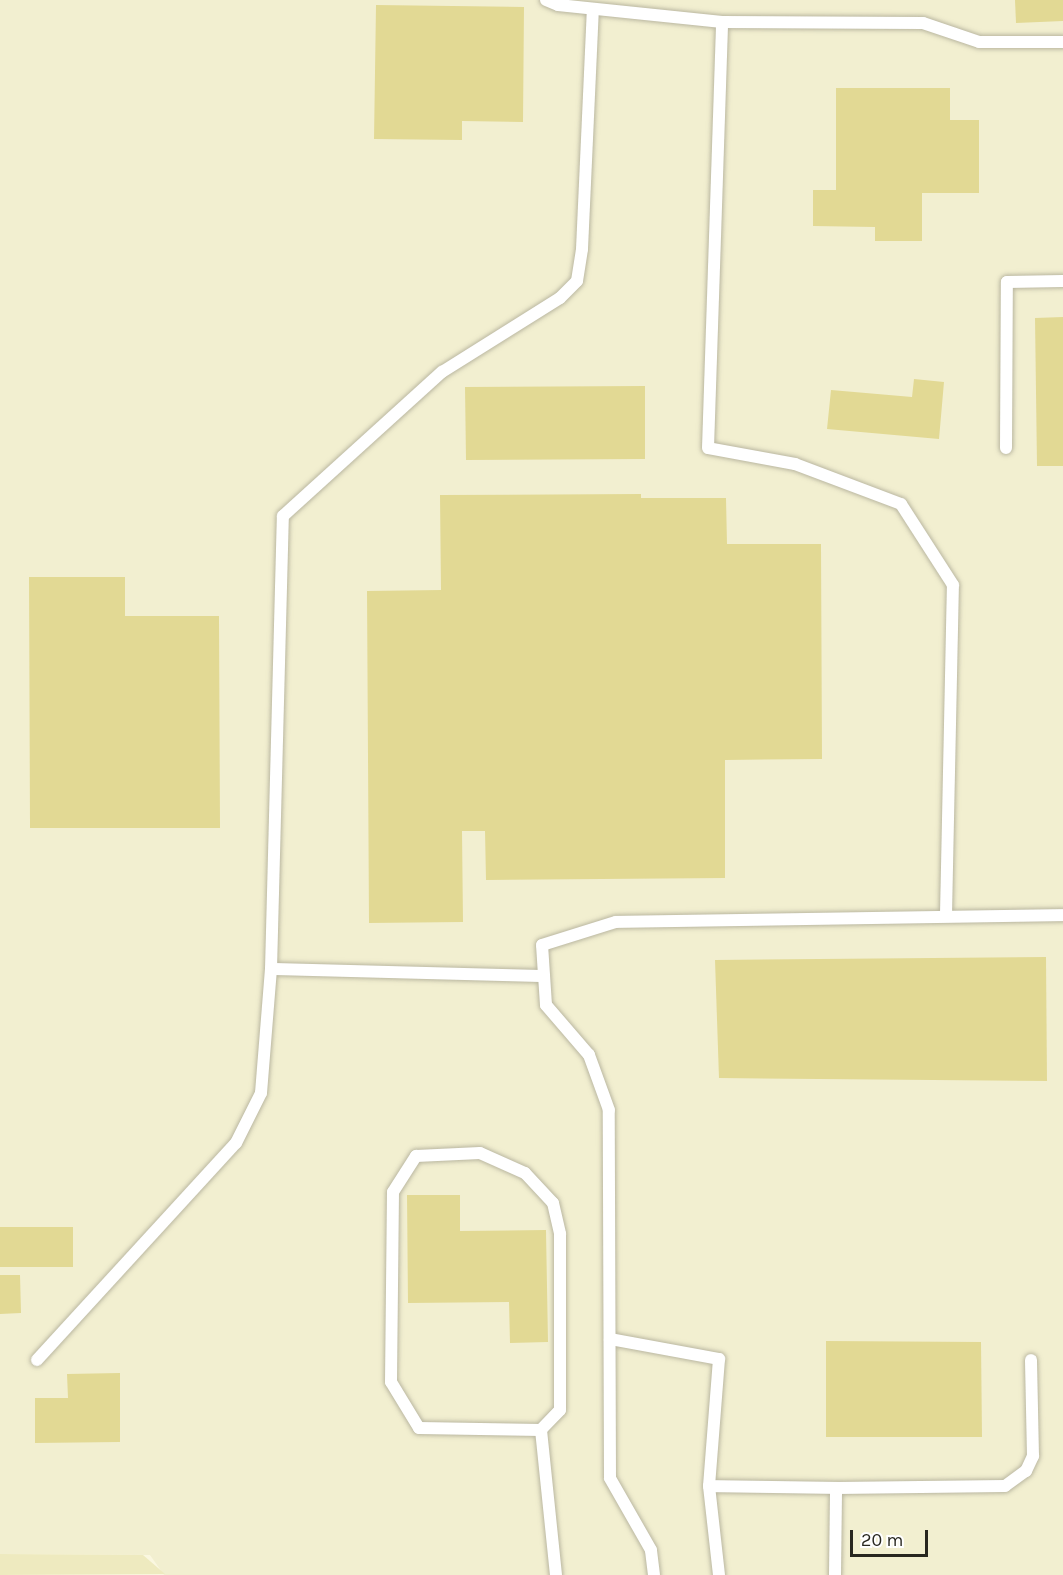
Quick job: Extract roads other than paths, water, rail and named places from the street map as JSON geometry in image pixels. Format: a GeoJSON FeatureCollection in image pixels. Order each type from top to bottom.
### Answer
{"type":"FeatureCollection","features":[{"type":"Feature","properties":{"kind":"lane"},"geometry":{"type":"LineString","coordinates":[[546,0],[593,9],[722,22],[923,23],[979,42],[1063,42]]}},
{"type":"Feature","properties":{"kind":"lane"},"geometry":{"type":"LineString","coordinates":[[37,1360],[236,1143],[261,1093],[272,969],[283,516],[442,372],[560,298],[577,281],[582,249],[593,9]]}},
{"type":"Feature","properties":{"kind":"lane"},"geometry":{"type":"LineString","coordinates":[[722,22],[708,448],[795,464],[901,504],[953,585],[945,915]]}},
{"type":"Feature","properties":{"kind":"lane"},"geometry":{"type":"LineString","coordinates":[[1006,448],[1007,282],[1063,281]]}},
{"type":"Feature","properties":{"kind":"lane"},"geometry":{"type":"LineString","coordinates":[[654,1575],[651,1550],[610,1478],[609,1110],[589,1055],[546,1005],[542,945],[616,922],[945,915],[1063,915]]}},
{"type":"Feature","properties":{"kind":"lane"},"geometry":{"type":"LineString","coordinates":[[272,969],[544,976]]}},
{"type":"Feature","properties":{"kind":"lane"},"geometry":{"type":"LineString","coordinates":[[541,1430],[419,1428],[391,1382],[393,1192],[416,1156],[480,1153],[525,1173],[553,1203],[560,1234],[560,1410],[541,1430],[556,1575]]}},
{"type":"Feature","properties":{"kind":"lane"},"geometry":{"type":"LineString","coordinates":[[610,1340],[719,1359],[709,1486],[719,1575]]}},
{"type":"Feature","properties":{"kind":"lane"},"geometry":{"type":"LineString","coordinates":[[709,1486],[836,1488],[1005,1486],[1026,1471],[1033,1456],[1031,1360]]}},
{"type":"Feature","properties":{"kind":"lane"},"geometry":{"type":"LineString","coordinates":[[835,1575],[836,1488]]}}]}
